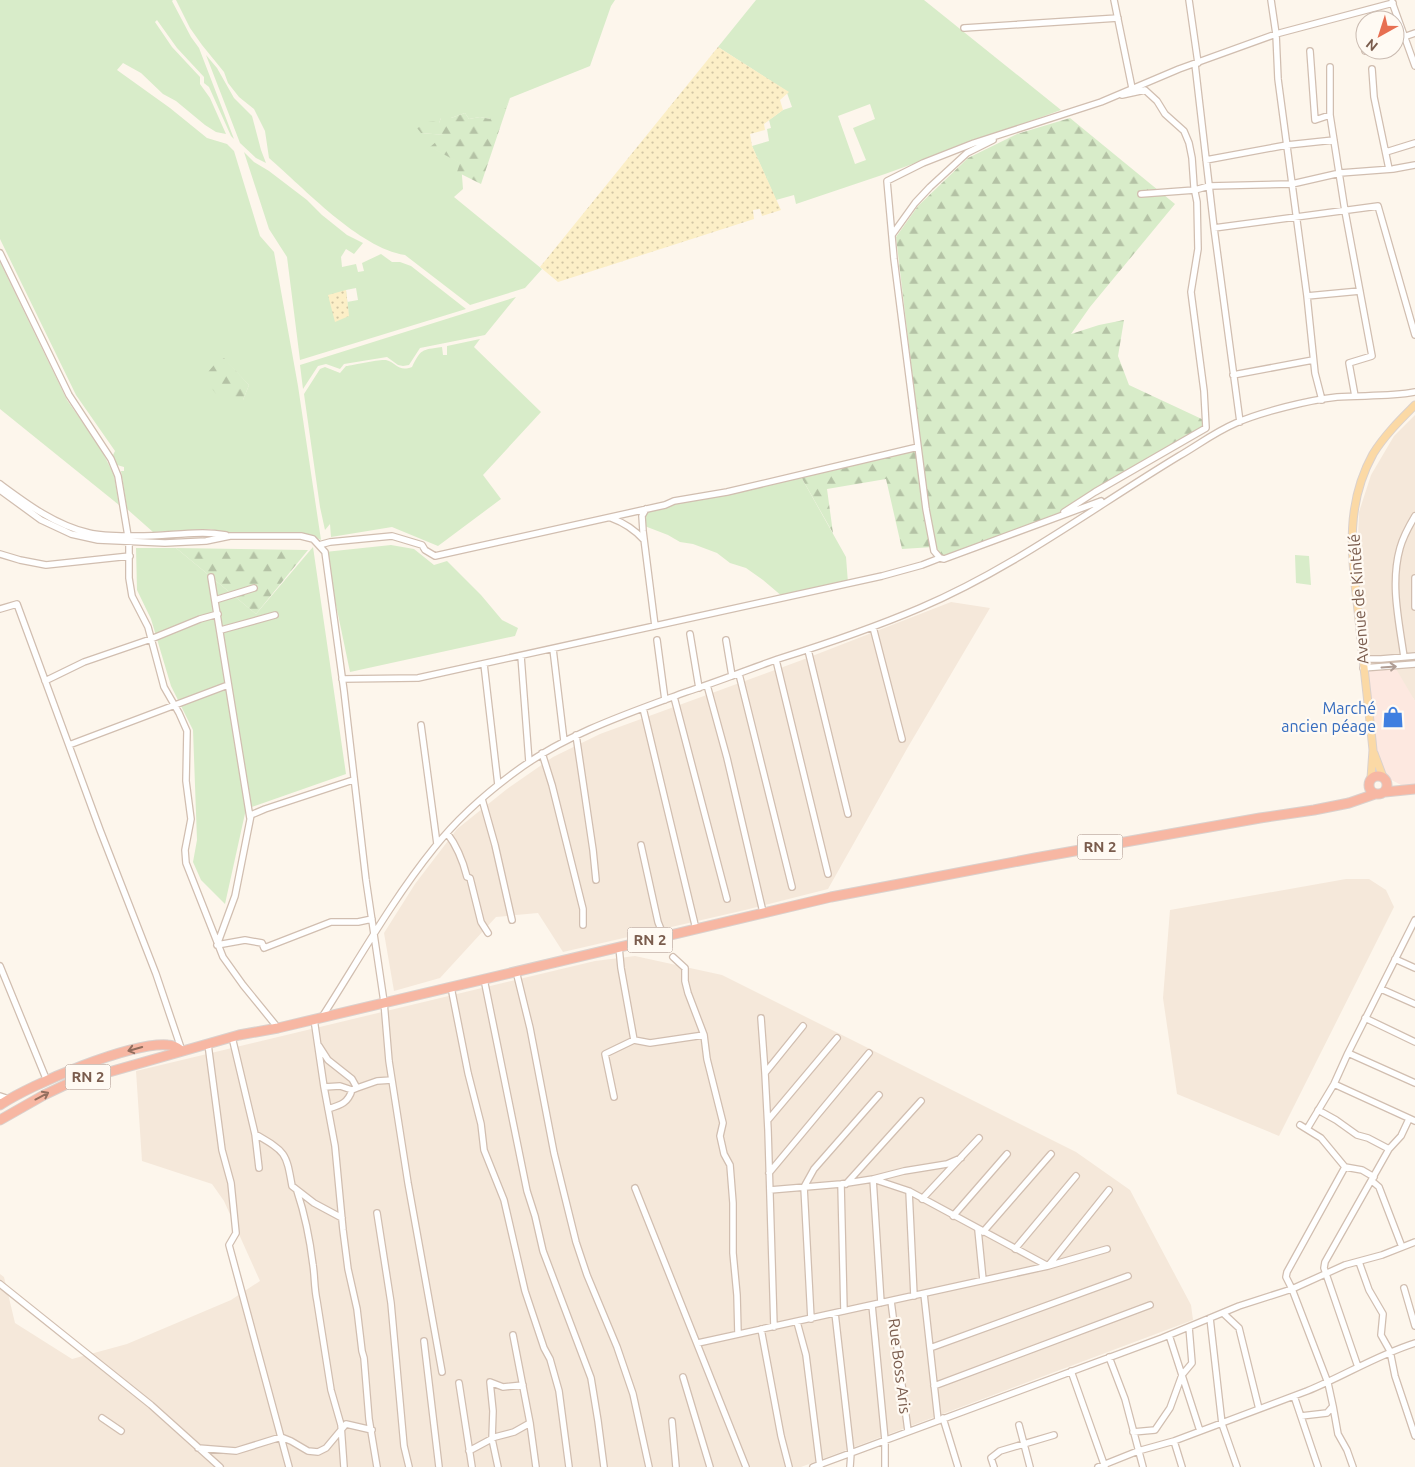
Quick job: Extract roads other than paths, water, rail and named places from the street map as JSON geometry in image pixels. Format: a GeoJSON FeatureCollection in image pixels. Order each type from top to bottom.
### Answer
{"type":"FeatureCollection","features":[{"type":"Feature","properties":{"kind":"highway","name":"RN 2"},"geometry":{"type":"LineString","coordinates":[[1372,778],[1378,775],[1380,787]]}},
{"type":"Feature","properties":{"kind":"highway","name":"RN 2"},"geometry":{"type":"LineString","coordinates":[[0,1120],[67,1084],[232,1037],[278,1028],[763,912],[1034,858],[1260,818],[1299,813],[1353,801],[1380,787],[1415,788]]}},
{"type":"Feature","properties":{"kind":"highway","name":"RN 2"},"geometry":{"type":"LineString","coordinates":[[0,1105],[4,1097],[95,1062],[142,1047],[171,1045],[182,1051]]}},
{"type":"Feature","properties":{"kind":"main road","name":"Avenue de Kintélé"},"geometry":{"type":"LineString","coordinates":[[1380,787],[1362,659],[1352,563],[1352,530],[1356,502],[1362,480],[1373,454],[1395,426],[1415,405]]}},
{"type":"Feature","properties":{"kind":"main road","name":"Avenue de Kintélé"},"geometry":{"type":"LineString","coordinates":[[1372,778],[1374,750]]}},
{"type":"Feature","properties":{"kind":"street"},"geometry":{"type":"LineString","coordinates":[[1114,0],[1132,88]]}},
{"type":"Feature","properties":{"kind":"street"},"geometry":{"type":"LineString","coordinates":[[1189,0],[1214,228],[1240,422]]}},
{"type":"Feature","properties":{"kind":"street"},"geometry":{"type":"LineString","coordinates":[[1271,0],[1276,34],[1278,79],[1307,296],[1313,360],[1322,400]]}},
{"type":"Feature","properties":{"kind":"street"},"geometry":{"type":"LineString","coordinates":[[1108,99],[1196,63],[1276,34],[1392,2]]}},
{"type":"Feature","properties":{"kind":"street"},"geometry":{"type":"LineString","coordinates":[[964,28],[1118,18]]}},
{"type":"Feature","properties":{"kind":"street"},"geometry":{"type":"LineString","coordinates":[[1415,33],[1405,37],[1415,66]]}},
{"type":"Feature","properties":{"kind":"street"},"geometry":{"type":"LineString","coordinates":[[1310,52],[1315,120],[1330,116]]}},
{"type":"Feature","properties":{"kind":"street"},"geometry":{"type":"LineString","coordinates":[[1330,67],[1330,116],[1345,211],[1372,356],[1350,363],[1355,396]]}},
{"type":"Feature","properties":{"kind":"street"},"geometry":{"type":"LineString","coordinates":[[1372,69],[1374,97],[1389,170]]}},
{"type":"Feature","properties":{"kind":"street"},"geometry":{"type":"LineString","coordinates":[[940,558],[934,551],[926,509],[887,181],[923,163],[966,146],[1108,99],[1145,90],[1184,131],[1192,158],[1194,190],[1197,202],[1198,249],[1192,292],[1204,391],[1206,428],[1095,492],[1054,519]]}},
{"type":"Feature","properties":{"kind":"street"},"geometry":{"type":"LineString","coordinates":[[892,235],[915,203],[967,154],[1015,130]]}},
{"type":"Feature","properties":{"kind":"street"},"geometry":{"type":"LineString","coordinates":[[1206,160],[1287,145],[1334,140]]}},
{"type":"Feature","properties":{"kind":"street"},"geometry":{"type":"LineString","coordinates":[[1386,152],[1415,143]]}},
{"type":"Feature","properties":{"kind":"street"},"geometry":{"type":"LineString","coordinates":[[1140,194],[1194,190],[1209,186],[1292,184],[1340,173],[1389,170],[1415,166]]}},
{"type":"Feature","properties":{"kind":"street"},"geometry":{"type":"LineString","coordinates":[[1214,228],[1378,206],[1415,336]]}},
{"type":"Feature","properties":{"kind":"street"},"geometry":{"type":"LineString","coordinates":[[0,253],[69,395],[111,459],[118,476],[130,556],[129,578],[132,596],[148,627],[164,687],[186,731],[186,781],[191,819],[185,850],[186,863],[217,945],[230,968],[278,1028]]}},
{"type":"Feature","properties":{"kind":"street"},"geometry":{"type":"LineString","coordinates":[[1307,296],[1360,292]]}},
{"type":"Feature","properties":{"kind":"street"},"geometry":{"type":"LineString","coordinates":[[1233,375],[1313,360]]}},
{"type":"Feature","properties":{"kind":"street"},"geometry":{"type":"LineString","coordinates":[[376,1467],[364,1358],[357,1309],[348,1269],[335,1146],[318,1044],[318,1018],[410,882],[447,833],[498,785],[542,753],[564,741],[674,696],[873,627],[919,609],[1007,564],[1203,441],[1240,422],[1263,414],[1322,400],[1415,392]]}},
{"type":"Feature","properties":{"kind":"street"},"geometry":{"type":"LineString","coordinates":[[319,545],[330,542],[392,536],[422,545],[425,550],[435,556],[536,535],[665,505],[674,501],[727,492],[918,447]]}},
{"type":"Feature","properties":{"kind":"street"},"geometry":{"type":"LineString","coordinates":[[0,484],[36,511],[90,534],[166,543],[206,541],[230,536],[301,536],[313,539],[325,552],[353,780],[384,1002],[392,1080],[408,1184],[442,1372]]}},
{"type":"Feature","properties":{"kind":"street"},"geometry":{"type":"LineString","coordinates":[[0,490],[41,520],[71,534],[98,540],[128,539]]}},
{"type":"Feature","properties":{"kind":"street"},"geometry":{"type":"LineString","coordinates":[[342,679],[418,678],[882,576],[940,558],[944,559],[1113,497]]}},
{"type":"Feature","properties":{"kind":"street"},"geometry":{"type":"LineString","coordinates":[[646,509],[642,516],[655,626]]}},
{"type":"Feature","properties":{"kind":"street"},"geometry":{"type":"LineString","coordinates":[[1404,657],[1397,611],[1396,567],[1400,547],[1415,516]]}},
{"type":"Feature","properties":{"kind":"street"},"geometry":{"type":"LineString","coordinates":[[609,517],[634,529],[644,541]]}},
{"type":"Feature","properties":{"kind":"street"},"geometry":{"type":"LineString","coordinates":[[0,554],[46,565],[130,556]]}},
{"type":"Feature","properties":{"kind":"street"},"geometry":{"type":"LineString","coordinates":[[211,576],[250,818],[235,896],[217,945]]}},
{"type":"Feature","properties":{"kind":"street"},"geometry":{"type":"LineString","coordinates":[[1415,578],[1415,604]]}},
{"type":"Feature","properties":{"kind":"street"},"geometry":{"type":"LineString","coordinates":[[215,600],[254,588]]}},
{"type":"Feature","properties":{"kind":"street"},"geometry":{"type":"LineString","coordinates":[[0,609],[17,604],[100,830],[156,974],[182,1051]]}},
{"type":"Feature","properties":{"kind":"street"},"geometry":{"type":"LineString","coordinates":[[45,681],[84,662],[218,614]]}},
{"type":"Feature","properties":{"kind":"street"},"geometry":{"type":"LineString","coordinates":[[220,630],[274,615]]}},
{"type":"Feature","properties":{"kind":"street"},"geometry":{"type":"LineString","coordinates":[[873,627],[902,739]]}},
{"type":"Feature","properties":{"kind":"street"},"geometry":{"type":"LineString","coordinates":[[690,634],[699,688]]}},
{"type":"Feature","properties":{"kind":"street"},"geometry":{"type":"LineString","coordinates":[[657,640],[665,700]]}},
{"type":"Feature","properties":{"kind":"street"},"geometry":{"type":"LineString","coordinates":[[726,640],[732,676]]}},
{"type":"Feature","properties":{"kind":"street"},"geometry":{"type":"LineString","coordinates":[[553,649],[564,741]]}},
{"type":"Feature","properties":{"kind":"street"},"geometry":{"type":"LineString","coordinates":[[808,650],[848,814]]}},
{"type":"Feature","properties":{"kind":"street"},"geometry":{"type":"LineString","coordinates":[[520,656],[529,762]]}},
{"type":"Feature","properties":{"kind":"street"},"geometry":{"type":"LineString","coordinates":[[1362,659],[1415,656]]}},
{"type":"Feature","properties":{"kind":"street"},"geometry":{"type":"LineString","coordinates":[[776,660],[828,874]]}},
{"type":"Feature","properties":{"kind":"street"},"geometry":{"type":"LineString","coordinates":[[484,664],[498,785]]}},
{"type":"Feature","properties":{"kind":"street"},"geometry":{"type":"LineString","coordinates":[[1363,668],[1415,664]]}},
{"type":"Feature","properties":{"kind":"street"},"geometry":{"type":"LineString","coordinates":[[739,674],[792,887]]}},
{"type":"Feature","properties":{"kind":"street"},"geometry":{"type":"LineString","coordinates":[[69,746],[228,684]]}},
{"type":"Feature","properties":{"kind":"street"},"geometry":{"type":"LineString","coordinates":[[707,685],[727,758],[763,912]]}},
{"type":"Feature","properties":{"kind":"street"},"geometry":{"type":"LineString","coordinates":[[674,696],[727,899]]}},
{"type":"Feature","properties":{"kind":"street"},"geometry":{"type":"LineString","coordinates":[[642,708],[696,929]]}},
{"type":"Feature","properties":{"kind":"street"},"geometry":{"type":"LineString","coordinates":[[421,725],[437,844]]}},
{"type":"Feature","properties":{"kind":"street"},"geometry":{"type":"LineString","coordinates":[[576,735],[596,880]]}},
{"type":"Feature","properties":{"kind":"street"},"geometry":{"type":"LineString","coordinates":[[542,753],[552,785],[583,909],[583,925]]}},
{"type":"Feature","properties":{"kind":"street"},"geometry":{"type":"LineString","coordinates":[[250,818],[255,812],[353,780]]}},
{"type":"Feature","properties":{"kind":"street"},"geometry":{"type":"LineString","coordinates":[[482,799],[495,845],[512,920]]}},
{"type":"Feature","properties":{"kind":"street"},"geometry":{"type":"LineString","coordinates":[[447,833],[461,858],[468,878],[470,878],[481,922],[488,933]]}},
{"type":"Feature","properties":{"kind":"street"},"geometry":{"type":"LineString","coordinates":[[641,845],[658,922],[664,937]]}},
{"type":"Feature","properties":{"kind":"street"},"geometry":{"type":"LineString","coordinates":[[217,945],[245,940],[262,943],[264,948],[331,922],[358,922],[372,919]]}},
{"type":"Feature","properties":{"kind":"street"},"geometry":{"type":"LineString","coordinates":[[1306,1129],[1334,1084],[1395,959],[1413,928],[1415,920]]}},
{"type":"Feature","properties":{"kind":"street"},"geometry":{"type":"LineString","coordinates":[[619,947],[634,1040]]}},
{"type":"Feature","properties":{"kind":"street"},"geometry":{"type":"LineString","coordinates":[[673,957],[685,968],[688,993],[704,1035],[707,1058],[722,1123],[720,1136],[724,1154],[730,1166],[738,1334]]}},
{"type":"Feature","properties":{"kind":"street"},"geometry":{"type":"LineString","coordinates":[[1395,959],[1415,968]]}},
{"type":"Feature","properties":{"kind":"street"},"geometry":{"type":"LineString","coordinates":[[0,966],[47,1081]]}},
{"type":"Feature","properties":{"kind":"street"},"geometry":{"type":"LineString","coordinates":[[516,971],[530,1028],[554,1153],[576,1242],[587,1275],[617,1347],[633,1394],[649,1467]]}},
{"type":"Feature","properties":{"kind":"street"},"geometry":{"type":"LineString","coordinates":[[484,979],[527,1192],[536,1216],[543,1251],[591,1378],[604,1467]]}},
{"type":"Feature","properties":{"kind":"street"},"geometry":{"type":"LineString","coordinates":[[451,987],[481,1124],[484,1150],[504,1200],[525,1291],[544,1348],[550,1359],[559,1391],[569,1467]]}},
{"type":"Feature","properties":{"kind":"street"},"geometry":{"type":"LineString","coordinates":[[1381,989],[1415,1004]]}},
{"type":"Feature","properties":{"kind":"street"},"geometry":{"type":"LineString","coordinates":[[761,1018],[768,1120],[774,1326]]}},
{"type":"Feature","properties":{"kind":"street"},"geometry":{"type":"LineString","coordinates":[[1366,1018],[1415,1042]]}},
{"type":"Feature","properties":{"kind":"street"},"geometry":{"type":"LineString","coordinates":[[764,1073],[803,1026]]}},
{"type":"Feature","properties":{"kind":"street"},"geometry":{"type":"LineString","coordinates":[[614,1097],[606,1054],[634,1040],[650,1042],[704,1035]]}},
{"type":"Feature","properties":{"kind":"street"},"geometry":{"type":"LineString","coordinates":[[232,1037],[255,1134],[259,1168]]}},
{"type":"Feature","properties":{"kind":"street"},"geometry":{"type":"LineString","coordinates":[[768,1120],[837,1038]]}},
{"type":"Feature","properties":{"kind":"street"},"geometry":{"type":"LineString","coordinates":[[208,1044],[222,1150],[231,1183],[236,1233],[229,1245],[289,1467]]}},
{"type":"Feature","properties":{"kind":"street"},"geometry":{"type":"LineString","coordinates":[[318,1044],[328,1060],[352,1079],[355,1089],[344,1104],[328,1109]]}},
{"type":"Feature","properties":{"kind":"street"},"geometry":{"type":"LineString","coordinates":[[1348,1053],[1415,1083]]}},
{"type":"Feature","properties":{"kind":"street"},"geometry":{"type":"LineString","coordinates":[[769,1172],[869,1054]]}},
{"type":"Feature","properties":{"kind":"street"},"geometry":{"type":"LineString","coordinates":[[324,1087],[340,1086],[355,1089],[377,1081],[392,1080]]}},
{"type":"Feature","properties":{"kind":"street"},"geometry":{"type":"LineString","coordinates":[[1334,1084],[1412,1120],[1390,1149],[1324,1262],[1325,1274],[1358,1367]]}},
{"type":"Feature","properties":{"kind":"street"},"geometry":{"type":"LineString","coordinates":[[811,1319],[804,1187],[814,1169],[879,1095]]}},
{"type":"Feature","properties":{"kind":"street"},"geometry":{"type":"LineString","coordinates":[[844,1311],[843,1184],[921,1101]]}},
{"type":"Feature","properties":{"kind":"street"},"geometry":{"type":"LineString","coordinates":[[1318,1110],[1357,1135],[1368,1138],[1390,1149]]}},
{"type":"Feature","properties":{"kind":"street"},"geometry":{"type":"LineString","coordinates":[[1300,1126],[1321,1138],[1345,1167],[1362,1170],[1373,1179],[1379,1187],[1402,1247]]}},
{"type":"Feature","properties":{"kind":"street"},"geometry":{"type":"LineString","coordinates":[[255,1134],[280,1150],[287,1159],[292,1186],[314,1203],[342,1218]]}},
{"type":"Feature","properties":{"kind":"street"},"geometry":{"type":"LineString","coordinates":[[922,1199],[979,1138]]}},
{"type":"Feature","properties":{"kind":"street"},"geometry":{"type":"LineString","coordinates":[[953,1216],[1007,1154]]}},
{"type":"Feature","properties":{"kind":"street"},"geometry":{"type":"LineString","coordinates":[[982,1280],[981,1231],[1051,1154]]}},
{"type":"Feature","properties":{"kind":"street"},"geometry":{"type":"LineString","coordinates":[[770,1190],[843,1184],[873,1179],[904,1171],[947,1164],[960,1158]]}},
{"type":"Feature","properties":{"kind":"street"},"geometry":{"type":"LineString","coordinates":[[1345,1167],[1286,1277],[1328,1383],[1338,1434],[1347,1450],[1352,1467]]}},
{"type":"Feature","properties":{"kind":"street"},"geometry":{"type":"LineString","coordinates":[[1015,1249],[1076,1176]]}},
{"type":"Feature","properties":{"kind":"street"},"geometry":{"type":"LineString","coordinates":[[873,1179],[909,1191],[1048,1266]]}},
{"type":"Feature","properties":{"kind":"street"},"geometry":{"type":"LineString","coordinates":[[873,1179],[881,1303]]}},
{"type":"Feature","properties":{"kind":"street"},"geometry":{"type":"LineString","coordinates":[[635,1188],[746,1467]]}},
{"type":"Feature","properties":{"kind":"street"},"geometry":{"type":"LineString","coordinates":[[297,1190],[305,1216],[331,1390],[341,1428],[344,1467]]}},
{"type":"Feature","properties":{"kind":"street"},"geometry":{"type":"LineString","coordinates":[[1048,1266],[1109,1190]]}},
{"type":"Feature","properties":{"kind":"street"},"geometry":{"type":"LineString","coordinates":[[909,1191],[914,1296]]}},
{"type":"Feature","properties":{"kind":"street"},"geometry":{"type":"LineString","coordinates":[[376,1213],[391,1303],[404,1446],[409,1467]]}},
{"type":"Feature","properties":{"kind":"street"},"geometry":{"type":"LineString","coordinates":[[797,1322],[806,1355],[813,1399],[818,1466],[1223,1313],[1292,1289],[1345,1265],[1359,1262],[1415,1242]]}},
{"type":"Feature","properties":{"kind":"street"},"geometry":{"type":"LineString","coordinates":[[698,1343],[1048,1266],[1107,1249]]}},
{"type":"Feature","properties":{"kind":"street"},"geometry":{"type":"LineString","coordinates":[[1359,1262],[1369,1290],[1383,1314],[1381,1335],[1390,1351],[1395,1376],[1415,1436]]}},
{"type":"Feature","properties":{"kind":"street"},"geometry":{"type":"LineString","coordinates":[[930,1348],[1128,1276]]}},
{"type":"Feature","properties":{"kind":"street"},"geometry":{"type":"LineString","coordinates":[[0,1284],[144,1400],[220,1467]]}},
{"type":"Feature","properties":{"kind":"street"},"geometry":{"type":"LineString","coordinates":[[1404,1288],[1415,1326]]}},
{"type":"Feature","properties":{"kind":"street"},"geometry":{"type":"LineString","coordinates":[[924,1294],[934,1386],[940,1419],[958,1467]]}},
{"type":"Feature","properties":{"kind":"street","name":"Rue Boss Aris"},"geometry":{"type":"LineString","coordinates":[[891,1301],[908,1431]]}},
{"type":"Feature","properties":{"kind":"street"},"geometry":{"type":"LineString","coordinates":[[872,1305],[885,1440],[885,1467]]}},
{"type":"Feature","properties":{"kind":"street"},"geometry":{"type":"LineString","coordinates":[[934,1386],[1150,1305]]}},
{"type":"Feature","properties":{"kind":"street"},"geometry":{"type":"LineString","coordinates":[[836,1313],[851,1453],[850,1467]]}},
{"type":"Feature","properties":{"kind":"street"},"geometry":{"type":"LineString","coordinates":[[1223,1313],[1239,1328],[1260,1409]]}},
{"type":"Feature","properties":{"kind":"street"},"geometry":{"type":"LineString","coordinates":[[1210,1318],[1222,1424],[1237,1467]]}},
{"type":"Feature","properties":{"kind":"street"},"geometry":{"type":"LineString","coordinates":[[1133,1432],[1155,1430],[1170,1408],[1182,1375],[1192,1363],[1189,1327]]}},
{"type":"Feature","properties":{"kind":"street"},"geometry":{"type":"LineString","coordinates":[[762,1329],[781,1436],[790,1467]]}},
{"type":"Feature","properties":{"kind":"street"},"geometry":{"type":"LineString","coordinates":[[1169,1335],[1200,1432]]}},
{"type":"Feature","properties":{"kind":"street"},"geometry":{"type":"LineString","coordinates":[[513,1336],[530,1423],[536,1467]]}},
{"type":"Feature","properties":{"kind":"street"},"geometry":{"type":"LineString","coordinates":[[424,1341],[439,1467]]}},
{"type":"Feature","properties":{"kind":"street"},"geometry":{"type":"LineString","coordinates":[[1071,1371],[1103,1466],[1138,1452],[1222,1424],[1328,1383],[1390,1351],[1415,1343]]}},
{"type":"Feature","properties":{"kind":"street"},"geometry":{"type":"LineString","coordinates":[[1109,1357],[1124,1399],[1143,1467]]}},
{"type":"Feature","properties":{"kind":"street"},"geometry":{"type":"LineString","coordinates":[[683,1377],[710,1467]]}},
{"type":"Feature","properties":{"kind":"street"},"geometry":{"type":"LineString","coordinates":[[498,1467],[492,1439],[493,1411],[490,1382],[504,1387],[523,1385]]}},
{"type":"Feature","properties":{"kind":"street"},"geometry":{"type":"LineString","coordinates":[[459,1383],[472,1467]]}},
{"type":"Feature","properties":{"kind":"street"},"geometry":{"type":"LineString","coordinates":[[1294,1396],[1318,1467]]}},
{"type":"Feature","properties":{"kind":"street"},"geometry":{"type":"LineString","coordinates":[[1301,1416],[1327,1413],[1333,1406]]}},
{"type":"Feature","properties":{"kind":"street"},"geometry":{"type":"LineString","coordinates":[[102,1418],[121,1432]]}},
{"type":"Feature","properties":{"kind":"street"},"geometry":{"type":"LineString","coordinates":[[672,1421],[676,1467]]}},
{"type":"Feature","properties":{"kind":"street"},"geometry":{"type":"LineString","coordinates":[[469,1450],[492,1439],[514,1432],[530,1423]]}},
{"type":"Feature","properties":{"kind":"street"},"geometry":{"type":"LineString","coordinates":[[198,1448],[236,1450],[281,1437],[308,1451],[318,1452],[326,1448],[346,1424],[372,1430]]}},
{"type":"Feature","properties":{"kind":"street"},"geometry":{"type":"LineString","coordinates":[[1018,1425],[1030,1467]]}},
{"type":"Feature","properties":{"kind":"street"},"geometry":{"type":"LineString","coordinates":[[994,1467],[991,1458],[1000,1451],[1054,1435]]}},
{"type":"Feature","properties":{"kind":"street"},"geometry":{"type":"LineString","coordinates":[[1174,1441],[1182,1467]]}},
{"type":"Feature","properties":{"kind":"place","name":"Marché ancien péage"},"geometry":{"type":"Point","coordinates":[1393,717]}}]}
